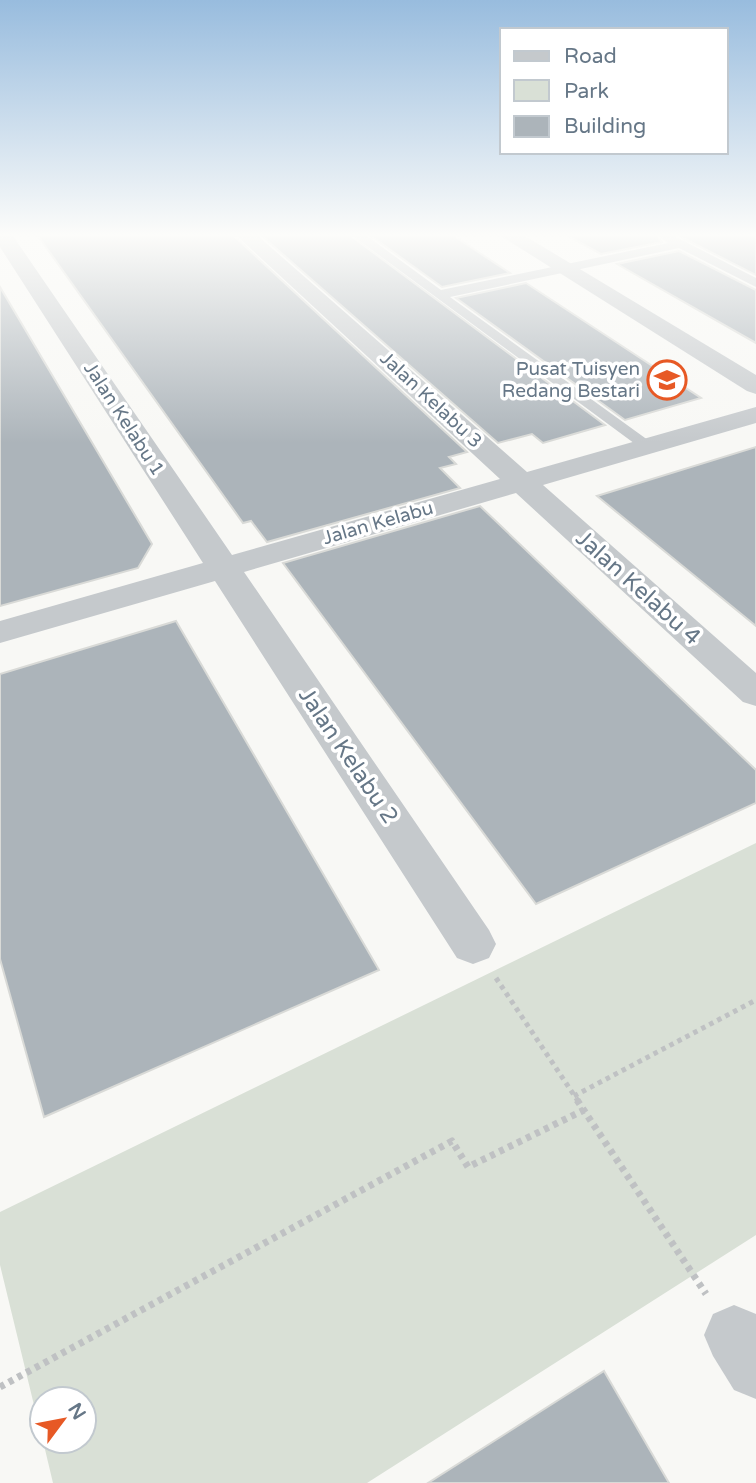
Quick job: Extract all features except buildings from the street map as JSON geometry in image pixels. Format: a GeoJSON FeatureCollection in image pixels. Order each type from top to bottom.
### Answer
{"type":"FeatureCollection","features":[{"type":"Feature","properties":{"kind":"street","name":"Jalan Kelabu 1"},"geometry":{"type":"LineString","coordinates":[[49,305],[222,568]]}},
{"type":"Feature","properties":{"kind":"street","name":"Jalan Kelabu 3"},"geometry":{"type":"LineString","coordinates":[[327,305],[520,482]]}},
{"type":"Feature","properties":{"kind":"street"},"geometry":{"type":"LineString","coordinates":[[624,305],[756,386]]}},
{"type":"Feature","properties":{"kind":"street","name":"Jalan Kelabu"},"geometry":{"type":"LineString","coordinates":[[0,632],[756,415]]}},
{"type":"Feature","properties":{"kind":"street","name":"Jalan Kelabu 4"},"geometry":{"type":"LineString","coordinates":[[520,482],[756,693]]}},
{"type":"Feature","properties":{"kind":"street","name":"Jalan Kelabu 2"},"geometry":{"type":"LineString","coordinates":[[222,568],[473,944]]}},
{"type":"Feature","properties":{"kind":"lane"},"geometry":{"type":"LineString","coordinates":[[452,305],[646,447]]}},
{"type":"Feature","properties":{"kind":"path"},"geometry":{"type":"LineString","coordinates":[[473,944],[745,1352]]}},
{"type":"Feature","properties":{"kind":"path"},"geometry":{"type":"LineString","coordinates":[[574,1096],[756,1000]]}},
{"type":"Feature","properties":{"kind":"path"},"geometry":{"type":"LineString","coordinates":[[0,1387],[452,1141],[468,1167],[584,1110]]}},
{"type":"Feature","properties":{"kind":"green space"},"geometry":{"type":"Polygon","coordinates":[[[756,843],[756,1235],[367,1483],[53,1483],[46,1455],[98,1455],[98,1385],[29,1385],[0,1265],[0,1212],[756,843]]]}},
{"type":"Feature","properties":{"kind":"place","name":"Pusat Tuisyen Redang Bestari"},"geometry":{"type":"Point","coordinates":[667,380]}}]}
